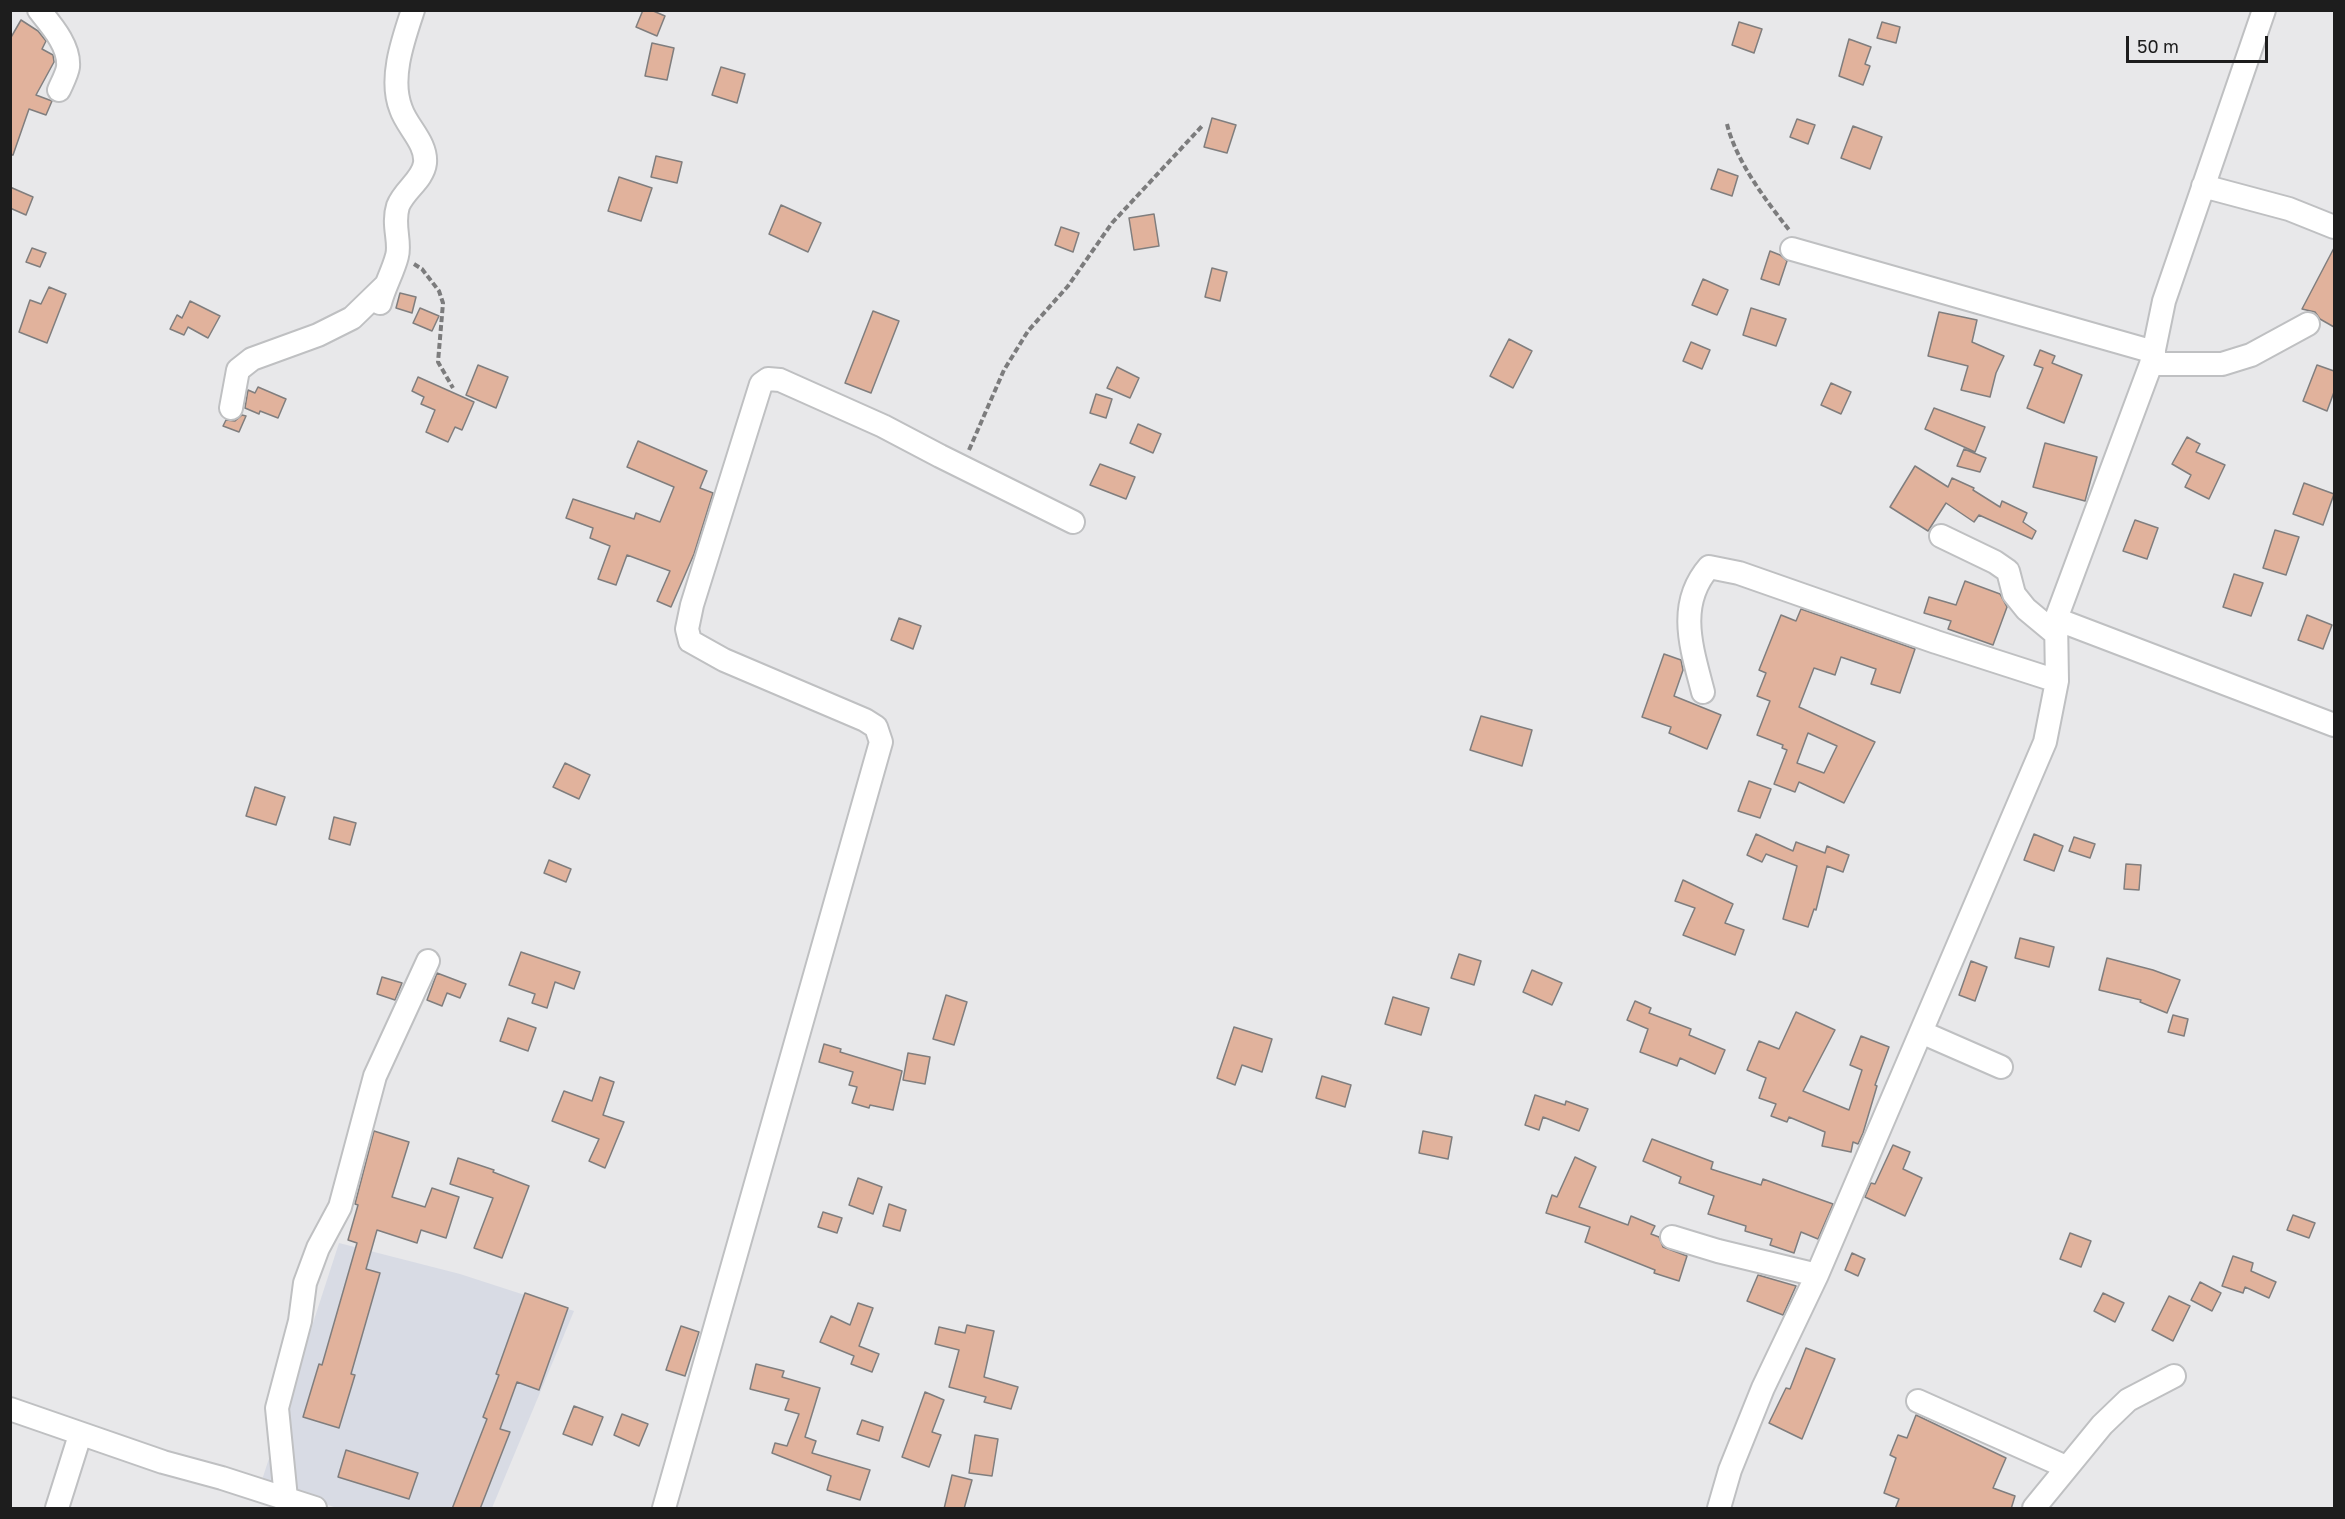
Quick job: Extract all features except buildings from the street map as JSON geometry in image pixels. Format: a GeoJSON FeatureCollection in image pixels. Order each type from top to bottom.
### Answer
{"type":"FeatureCollection","features":[{"type":"Feature","properties":{"kind":"street"},"geometry":{"type":"LineString","coordinates":[[39,10],[65,51],[68,67],[59,90]]}},
{"type":"Feature","properties":{"kind":"street"},"geometry":{"type":"LineString","coordinates":[[231,408],[238,370],[252,358],[318,335],[351,318],[382,294],[398,254],[394,226],[399,204],[422,173],[425,162],[423,146],[400,108],[396,80],[402,43],[413,10]]}},
{"type":"Feature","properties":{"kind":"street"},"geometry":{"type":"LineString","coordinates":[[1719,1509],[1730,1470],[1762,1388],[1817,1275],[2045,742],[2057,681],[2056,627],[2152,358],[2164,301],[2264,10]]}},
{"type":"Feature","properties":{"kind":"street"},"geometry":{"type":"LineString","coordinates":[[2203,186],[2289,209],[2334,227]]}},
{"type":"Feature","properties":{"kind":"street"},"geometry":{"type":"LineString","coordinates":[[1799,251],[2152,358],[2222,364],[2251,355],[2308,324]]}},
{"type":"Feature","properties":{"kind":"street"},"geometry":{"type":"LineString","coordinates":[[664,1509],[881,742],[876,727],[865,720],[724,660],[690,641],[687,629],[692,606],[761,384],[768,379],[780,380],[883,426],[1073,522]]}},
{"type":"Feature","properties":{"kind":"street"},"geometry":{"type":"LineString","coordinates":[[1941,536],[1995,562],[2008,571],[2014,594],[2026,609],[2056,627],[2331,716]]}},
{"type":"Feature","properties":{"kind":"street"},"geometry":{"type":"LineString","coordinates":[[1703,692],[1688,629],[1692,598],[1698,579],[1709,567],[1739,573],[1936,642],[2057,681]]}},
{"type":"Feature","properties":{"kind":"street"},"geometry":{"type":"LineString","coordinates":[[285,1498],[277,1408],[300,1321],[305,1283],[318,1248],[340,1207],[375,1076],[428,961]]}},
{"type":"Feature","properties":{"kind":"street"},"geometry":{"type":"LineString","coordinates":[[1921,1032],[2001,1067]]}},
{"type":"Feature","properties":{"kind":"street"},"geometry":{"type":"LineString","coordinates":[[1672,1237],[1718,1251],[1817,1275]]}},
{"type":"Feature","properties":{"kind":"street"},"geometry":{"type":"LineString","coordinates":[[2034,1509],[2102,1425],[2128,1400],[2174,1376]]}},
{"type":"Feature","properties":{"kind":"street"},"geometry":{"type":"LineString","coordinates":[[1918,1401],[2066,1467]]}},
{"type":"Feature","properties":{"kind":"street"},"geometry":{"type":"LineString","coordinates":[[10,1409],[163,1462],[315,1509]]}},
{"type":"Feature","properties":{"kind":"street"},"geometry":{"type":"LineString","coordinates":[[57,1509],[80,1434]]}},
{"type":"Feature","properties":{"kind":"path"},"geometry":{"type":"LineString","coordinates":[[1727,124],[1732,144],[1799,251]]}},
{"type":"Feature","properties":{"kind":"path"},"geometry":{"type":"LineString","coordinates":[[961,467],[1004,370],[1028,331],[1068,286],[1112,223],[1203,125]]}},
{"type":"Feature","properties":{"kind":"path"},"geometry":{"type":"LineString","coordinates":[[398,254],[422,269],[439,291],[443,303],[438,362],[453,388]]}},
{"type":"Feature","properties":{"kind":"shaded area"},"geometry":{"type":"Polygon","coordinates":[[[339,1243],[460,1274],[574,1311],[492,1508],[337,1508],[261,1483],[339,1243]]]}}]}
